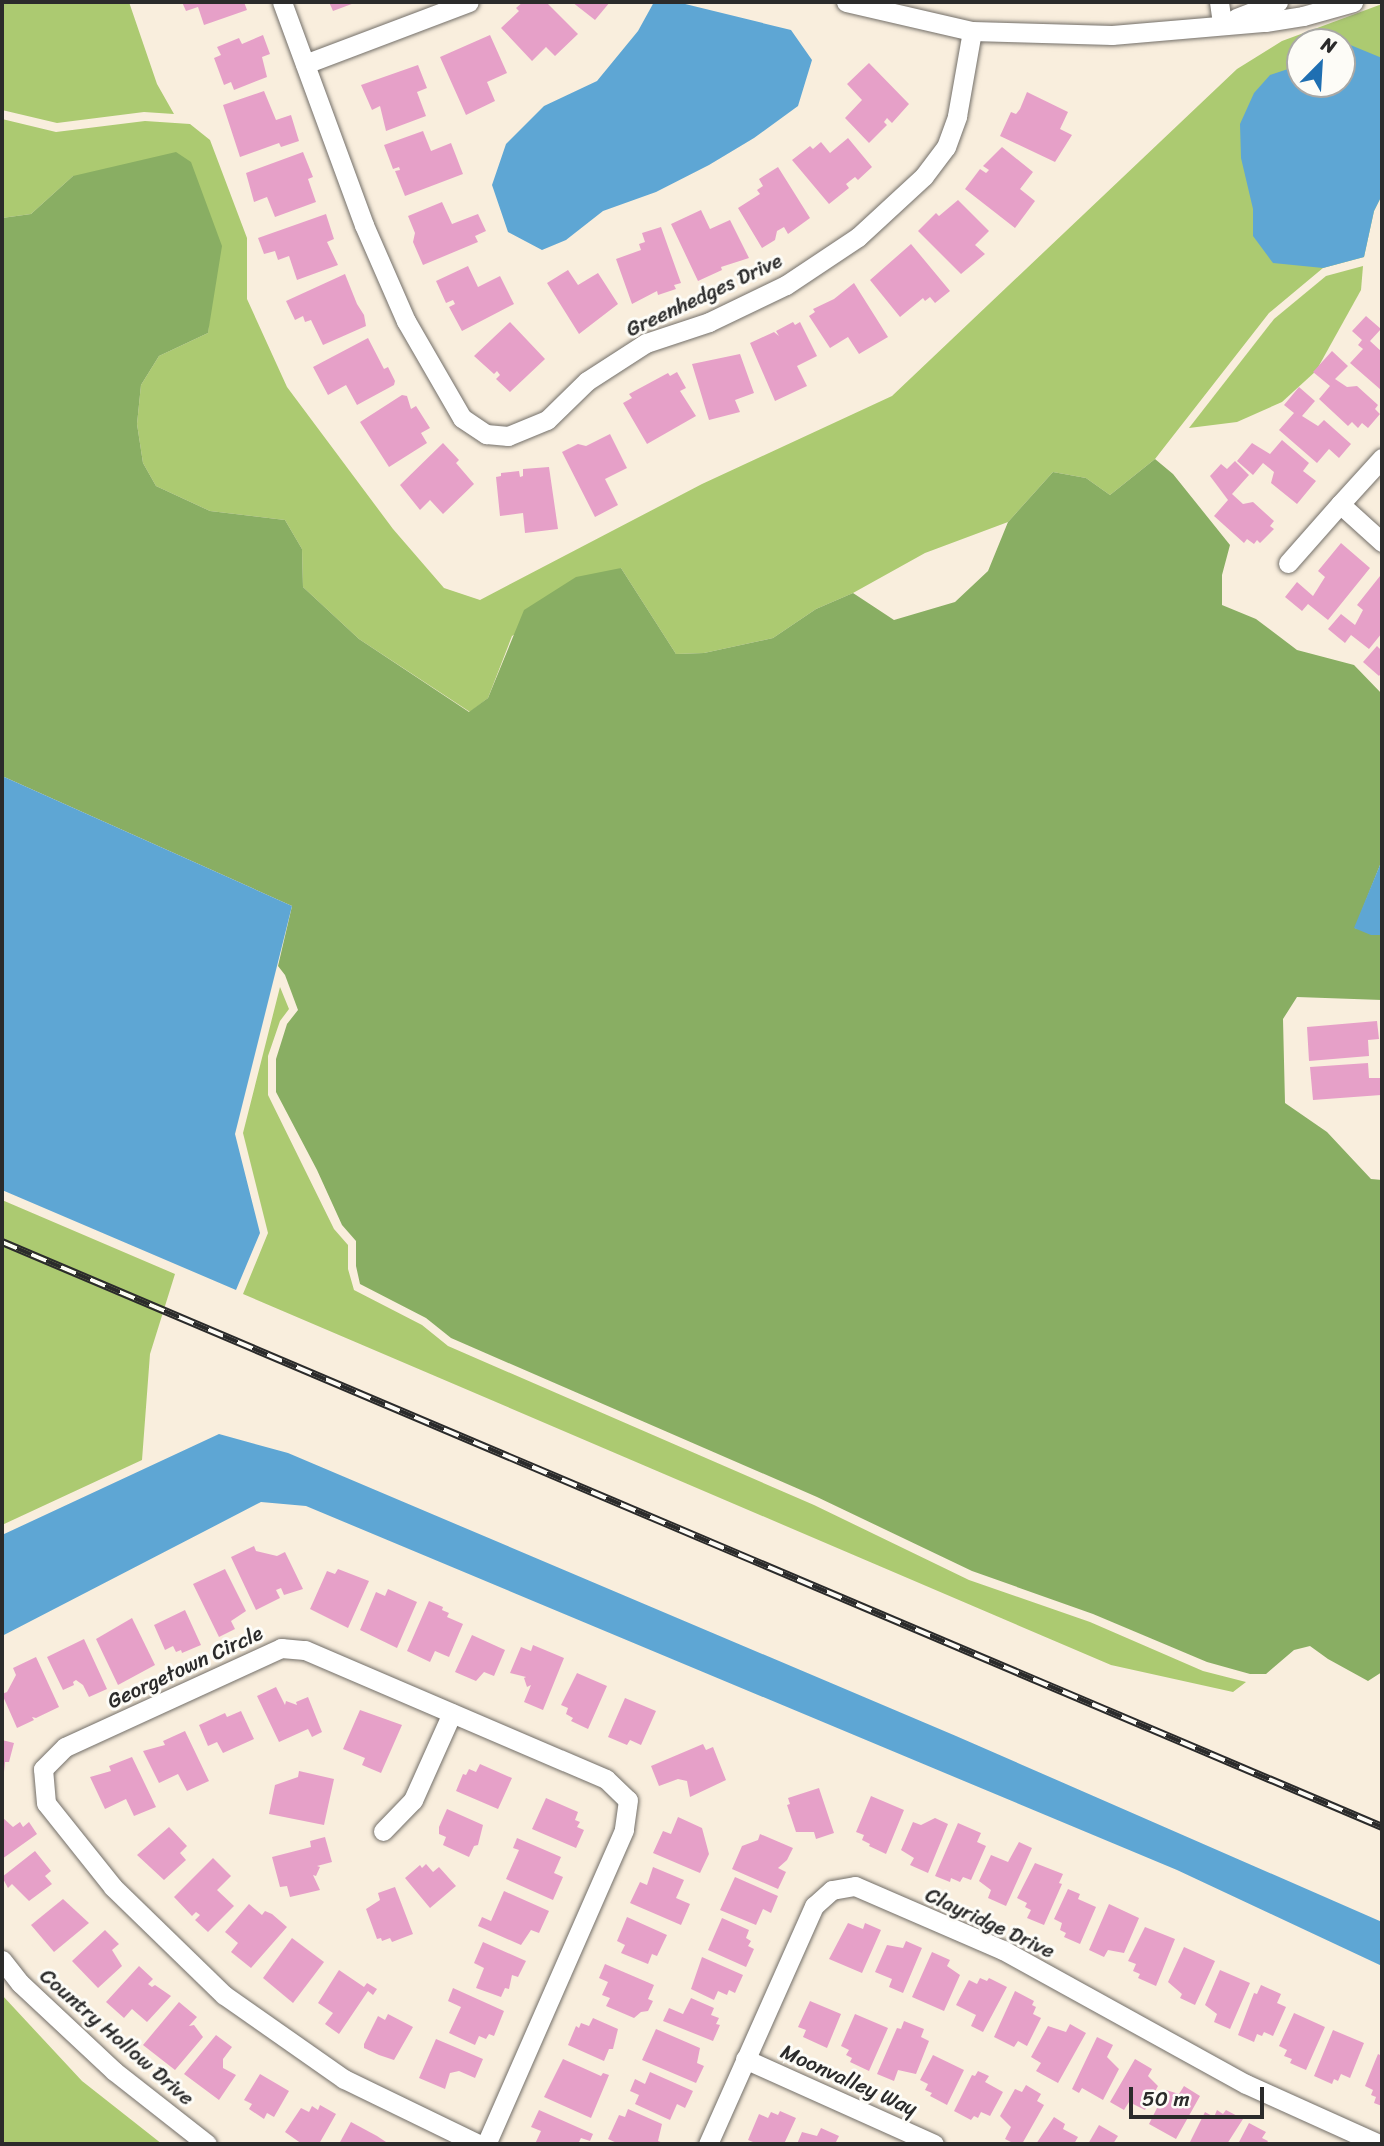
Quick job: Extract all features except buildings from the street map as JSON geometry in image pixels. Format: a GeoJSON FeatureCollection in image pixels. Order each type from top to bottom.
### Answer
{"type":"FeatureCollection","features":[{"type":"Feature","properties":{"kind":"street","name":"Greenhedges Drive"},"geometry":{"type":"LineString","coordinates":[[282,2],[364,225],[407,321],[462,418],[486,434],[508,436],[547,420],[587,381],[646,343],[709,322],[786,285],[858,237],[924,176],[946,147],[957,116],[972,31]]}},
{"type":"Feature","properties":{"kind":"street"},"geometry":{"type":"LineString","coordinates":[[305,64],[469,2]]}},
{"type":"Feature","properties":{"kind":"street"},"geometry":{"type":"LineString","coordinates":[[846,2],[972,31],[1112,35],[1303,16],[1353,2]]}},
{"type":"Feature","properties":{"kind":"street"},"geometry":{"type":"LineString","coordinates":[[1219,2],[1222,23]]}},
{"type":"Feature","properties":{"kind":"street"},"geometry":{"type":"LineString","coordinates":[[1222,23],[1278,2]]}},
{"type":"Feature","properties":{"kind":"street"},"geometry":{"type":"LineString","coordinates":[[1288,563],[1382,458]]}},
{"type":"Feature","properties":{"kind":"street"},"geometry":{"type":"LineString","coordinates":[[1340,504],[1382,542]]}},
{"type":"Feature","properties":{"kind":"street","name":"Georgetown Circle"},"geometry":{"type":"LineString","coordinates":[[478,2144],[344,2079],[224,1995],[113,1887],[46,1803],[43,1769],[65,1747],[281,1648],[305,1650],[606,1779],[628,1800],[624,1830],[486,2144]]}},
{"type":"Feature","properties":{"kind":"street"},"geometry":{"type":"LineString","coordinates":[[383,1831],[413,1800],[452,1713]]}},
{"type":"Feature","properties":{"kind":"street","name":"Clayridge Drive"},"geometry":{"type":"LineString","coordinates":[[708,2144],[814,1906],[832,1890],[855,1886],[1003,1950],[1246,2084],[1373,2143]]}},
{"type":"Feature","properties":{"kind":"street","name":"Country Hollow Drive"},"geometry":{"type":"LineString","coordinates":[[2,1960],[20,1983],[114,2071],[207,2144]]}},
{"type":"Feature","properties":{"kind":"street","name":"Moonvalley Way"},"geometry":{"type":"LineString","coordinates":[[745,2059],[934,2144]]}},
{"type":"Feature","properties":{"kind":"green space"},"geometry":{"type":"Polygon","coordinates":[[[2,2],[129,2],[157,84],[174,114],[144,112],[57,123],[2,110],[2,2]]]}},
{"type":"Feature","properties":{"kind":"green space"},"geometry":{"type":"Polygon","coordinates":[[[1382,4],[1382,195],[1374,211],[1364,257],[1323,268],[1269,313],[1155,459],[1110,495],[1086,478],[1053,472],[1008,522],[925,553],[853,593],[816,609],[773,638],[704,653],[676,654],[621,568],[512,636],[488,698],[470,712],[359,639],[303,587],[302,549],[285,520],[210,511],[156,486],[143,463],[137,424],[141,385],[159,356],[208,333],[210,312],[73,176],[31,214],[2,218],[2,119],[56,132],[145,121],[190,124],[210,140],[247,238],[247,299],[287,387],[393,529],[444,588],[480,600],[702,484],[892,396],[1237,69],[1286,40],[1286,98],[1356,98],[1356,28],[1317,28],[1382,4]]]}},
{"type":"Feature","properties":{"kind":"green space"},"geometry":{"type":"Polygon","coordinates":[[[176,152],[191,162],[222,246],[208,333],[159,356],[141,385],[137,424],[143,463],[156,486],[210,511],[285,520],[302,549],[303,587],[359,639],[469,712],[488,698],[524,610],[576,577],[621,568],[676,654],[704,653],[773,638],[816,609],[853,593],[894,620],[955,602],[988,571],[1008,522],[1053,472],[1086,478],[1110,495],[1155,459],[1173,474],[1230,545],[1222,575],[1222,605],[1256,619],[1297,650],[1354,665],[1382,694],[1382,860],[1355,928],[1382,935],[1382,1000],[1297,997],[1283,1019],[1285,1103],[1327,1132],[1371,1179],[1382,1180],[1382,1672],[1368,1681],[1310,1646],[1294,1650],[1266,1674],[1250,1674],[1207,1662],[1093,1614],[972,1571],[817,1497],[451,1338],[426,1318],[360,1284],[356,1266],[356,1241],[342,1225],[276,1092],[276,1059],[287,1024],[298,1010],[285,975],[278,966],[292,906],[2,776],[2,218],[31,214],[73,176],[176,152]]]}},
{"type":"Feature","properties":{"kind":"green space"},"geometry":{"type":"Polygon","coordinates":[[[1363,266],[1361,290],[1316,371],[1282,402],[1237,422],[1189,428],[1274,319],[1326,276],[1363,266]]]}},
{"type":"Feature","properties":{"kind":"green space"},"geometry":{"type":"Polygon","coordinates":[[[280,987],[289,1009],[280,1021],[268,1056],[268,1095],[334,1229],[348,1245],[348,1269],[354,1290],[422,1325],[448,1346],[814,1505],[969,1580],[1090,1622],[1203,1671],[1246,1682],[1233,1692],[1111,1665],[243,1294],[268,1233],[243,1133],[280,987]]]}},
{"type":"Feature","properties":{"kind":"green space"},"geometry":{"type":"Polygon","coordinates":[[[2,1200],[175,1274],[150,1354],[142,1460],[2,1525],[2,1200]]]}},
{"type":"Feature","properties":{"kind":"green space"},"geometry":{"type":"Polygon","coordinates":[[[2,1995],[82,2081],[162,2144],[2,2144],[2,1995]]]}},
{"type":"Feature","properties":{"kind":"water"},"geometry":{"type":"Polygon","coordinates":[[[654,2],[677,2],[791,30],[812,60],[798,106],[754,138],[709,165],[656,192],[603,211],[566,240],[542,250],[508,232],[492,185],[506,144],[544,106],[597,81],[638,31],[654,2]]]}},
{"type":"Feature","properties":{"kind":"water"},"geometry":{"type":"Polygon","coordinates":[[[1356,47],[1382,58],[1382,195],[1374,211],[1364,257],[1323,268],[1273,263],[1253,236],[1253,209],[1241,158],[1240,124],[1254,93],[1270,75],[1286,70],[1286,98],[1356,98],[1356,47]]]}},
{"type":"Feature","properties":{"kind":"water"},"geometry":{"type":"Polygon","coordinates":[[[2,776],[292,906],[235,1134],[260,1233],[236,1290],[2,1190],[2,776]]]}},
{"type":"Feature","properties":{"kind":"water"},"geometry":{"type":"Polygon","coordinates":[[[1382,860],[1382,935],[1371,935],[1354,928],[1382,860]]]}},
{"type":"Feature","properties":{"kind":"water"},"geometry":{"type":"Polygon","coordinates":[[[219,1434],[288,1453],[956,1736],[1382,1922],[1382,1966],[1177,1870],[306,1506],[261,1502],[2,1636],[2,1535],[219,1434]]]}},
{"type":"Feature","properties":{"kind":"railway"},"geometry":{"type":"LineString","coordinates":[[2,1242],[1382,1827]]}}]}
